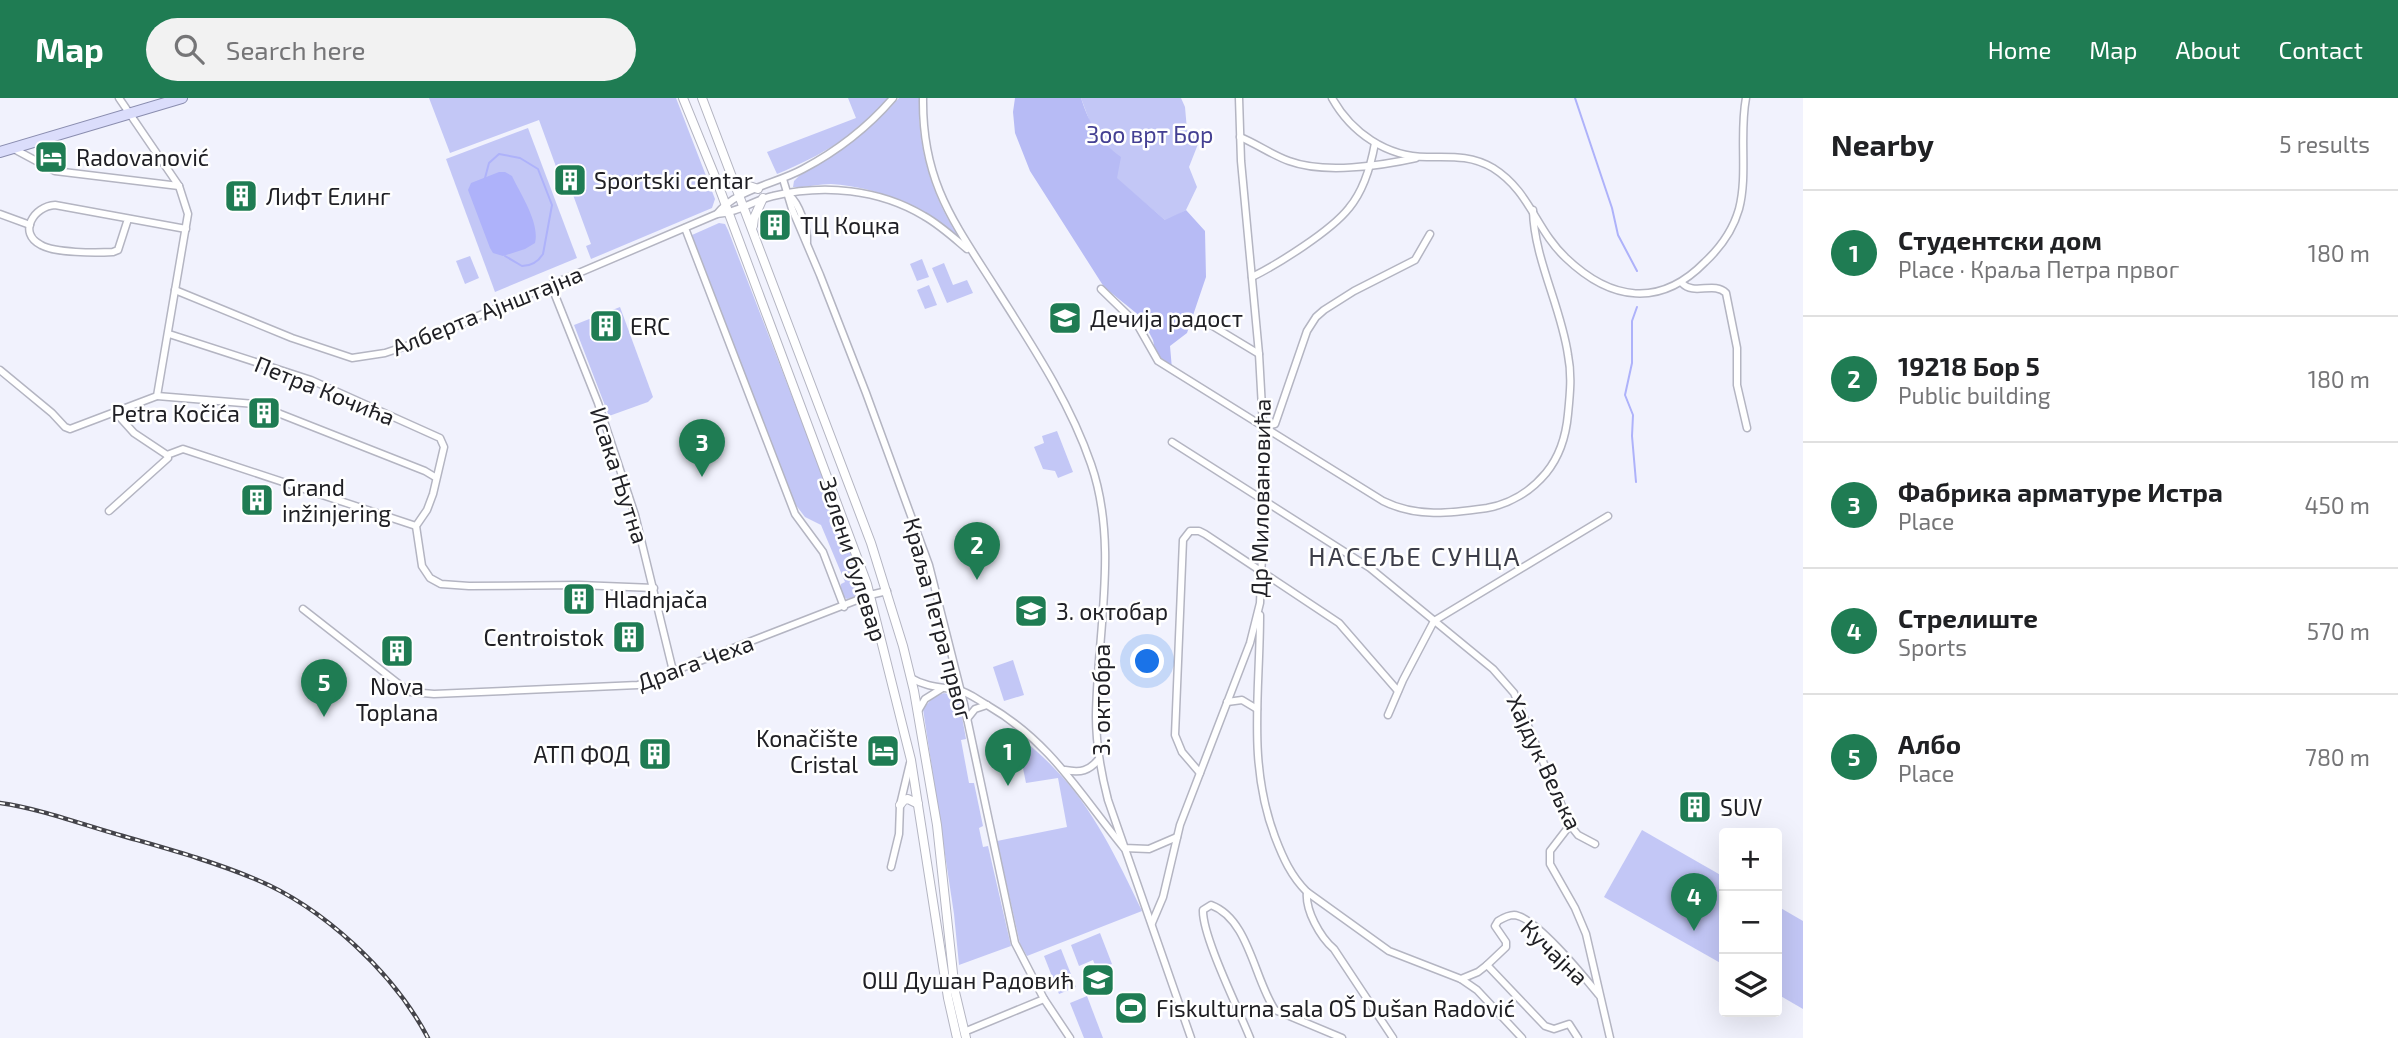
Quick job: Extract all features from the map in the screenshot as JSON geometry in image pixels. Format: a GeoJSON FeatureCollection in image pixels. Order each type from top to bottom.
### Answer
{"type":"FeatureCollection","features":[{"type":"Feature","properties":{"kind":"main road"},"geometry":{"type":"LineString","coordinates":[[1,152],[182,98]]}},
{"type":"Feature","properties":{"kind":"street"},"geometry":{"type":"LineString","coordinates":[[119,98],[178,186],[186,206],[186,229],[157,396]]}},
{"type":"Feature","properties":{"kind":"street","name":"Зелени булевар"},"geometry":{"type":"LineString","coordinates":[[683,98],[727,209],[870,596],[911,760],[948,998],[962,1036]]}},
{"type":"Feature","properties":{"kind":"street","name":"Зелени булевар"},"geometry":{"type":"LineString","coordinates":[[702,98],[745,206],[887,591],[918,711],[940,850],[962,1036]]}},
{"type":"Feature","properties":{"kind":"street"},"geometry":{"type":"LineString","coordinates":[[727,209],[741,196],[783,179],[824,157],[852,138],[893,98]]}},
{"type":"Feature","properties":{"kind":"street","name":"3. октобра"},"geometry":{"type":"LineString","coordinates":[[923,98],[923,126],[933,176],[949,214],[1061,394],[1096,480],[1104,521],[1096,719],[1100,760],[1108,800],[1191,1038]]}},
{"type":"Feature","properties":{"kind":"street","name":"Др Миловановића"},"geometry":{"type":"LineString","coordinates":[[1152,923],[1165,891],[1177,837],[1250,643],[1260,603],[1264,500],[1263,426],[1238,98]]}},
{"type":"Feature","properties":{"kind":"street"},"geometry":{"type":"LineString","coordinates":[[1332,98],[1351,124],[1375,143],[1399,153],[1423,157]]}},
{"type":"Feature","properties":{"kind":"street"},"geometry":{"type":"LineString","coordinates":[[1240,137],[1304,166],[1328,168],[1454,156],[1486,164],[1514,184],[1560,253],[1577,268],[1598,282],[1626,293],[1655,293],[1682,283],[1706,261],[1723,242],[1738,210],[1742,188],[1742,136],[1746,98]]}},
{"type":"Feature","properties":{"kind":"street"},"geometry":{"type":"LineString","coordinates":[[1252,278],[1278,263],[1340,218],[1355,201],[1370,165],[1375,143]]}},
{"type":"Feature","properties":{"kind":"street"},"geometry":{"type":"LineString","coordinates":[[14,149],[55,171],[178,186]]}},
{"type":"Feature","properties":{"kind":"street","name":"Краља Петра првог"},"geometry":{"type":"LineString","coordinates":[[783,179],[792,209],[858,371],[923,549],[961,690],[1011,933],[1044,999],[1070,1038]]}},
{"type":"Feature","properties":{"kind":"street"},"geometry":{"type":"LineString","coordinates":[[735,181],[758,189]]}},
{"type":"Feature","properties":{"kind":"street"},"geometry":{"type":"LineString","coordinates":[[727,209],[745,206],[763,198],[805,191],[858,191],[900,204],[925,216],[972,252]]}},
{"type":"Feature","properties":{"kind":"street"},"geometry":{"type":"LineString","coordinates":[[799,212],[805,191]]}},
{"type":"Feature","properties":{"kind":"street","name":"Краља Петра првог"},"geometry":{"type":"LineString","coordinates":[[789,194],[794,198],[807,242]]}},
{"type":"Feature","properties":{"kind":"street"},"geometry":{"type":"LineString","coordinates":[[753,229],[754,218],[763,198]]}},
{"type":"Feature","properties":{"kind":"street"},"geometry":{"type":"LineString","coordinates":[[128,219],[118,250],[113,253],[44,247],[33,239],[30,225],[33,215],[49,205],[186,229]]}},
{"type":"Feature","properties":{"kind":"street","name":"Алберта Ајнштајна"},"geometry":{"type":"LineString","coordinates":[[175,290],[292,338],[352,358],[385,353],[433,337],[727,209]]}},
{"type":"Feature","properties":{"kind":"street"},"geometry":{"type":"LineString","coordinates":[[1101,289],[1137,324],[1158,361],[1383,501],[1406,511],[1429,514],[1494,507],[1533,487],[1550,468],[1561,448],[1568,420],[1571,372],[1533,224],[1533,209]]}},
{"type":"Feature","properties":{"kind":"street"},"geometry":{"type":"LineString","coordinates":[[0,214],[30,225]]}},
{"type":"Feature","properties":{"kind":"street"},"geometry":{"type":"LineString","coordinates":[[685,228],[795,514],[823,552],[844,607]]}},
{"type":"Feature","properties":{"kind":"street"},"geometry":{"type":"LineString","coordinates":[[1263,426],[1275,424],[1307,331],[1316,317],[1353,291],[1415,260],[1430,234]]}},
{"type":"Feature","properties":{"kind":"street"},"geometry":{"type":"LineString","coordinates":[[1682,283],[1690,288],[1719,287],[1726,292],[1737,348],[1737,385],[1747,428]]}},
{"type":"Feature","properties":{"kind":"street","name":"Исака Њутна"},"geometry":{"type":"LineString","coordinates":[[551,285],[612,445],[635,516],[673,671]]}},
{"type":"Feature","properties":{"kind":"street"},"geometry":{"type":"LineString","coordinates":[[1206,323],[1259,354]]}},
{"type":"Feature","properties":{"kind":"street","name":"Петра Кочића"},"geometry":{"type":"LineString","coordinates":[[169,334],[311,380],[440,438],[444,447],[435,477]]}},
{"type":"Feature","properties":{"kind":"street"},"geometry":{"type":"LineString","coordinates":[[0,370],[65,427],[75,428],[157,396],[256,404],[425,471],[435,477],[430,502],[416,526],[422,566],[430,578],[441,584],[654,588]]}},
{"type":"Feature","properties":{"kind":"street"},"geometry":{"type":"LineString","coordinates":[[116,413],[125,425],[167,455]]}},
{"type":"Feature","properties":{"kind":"street","name":"Хајдук Вељка"},"geometry":{"type":"LineString","coordinates":[[1172,442],[1370,568],[1493,669],[1514,693],[1570,825],[1578,835],[1595,844]]}},
{"type":"Feature","properties":{"kind":"street"},"geometry":{"type":"LineString","coordinates":[[109,511],[167,458],[167,455],[188,449],[416,526]]}},
{"type":"Feature","properties":{"kind":"street"},"geometry":{"type":"LineString","coordinates":[[1388,715],[1434,621],[1608,516]]}},
{"type":"Feature","properties":{"kind":"street"},"geometry":{"type":"LineString","coordinates":[[1200,773],[1179,747],[1175,735],[1183,540],[1190,531],[1199,531],[1339,623],[1398,691]]}},
{"type":"Feature","properties":{"kind":"street","name":"Драга Чеха"},"geometry":{"type":"LineString","coordinates":[[303,609],[411,692],[434,694],[638,685],[887,591]]}},
{"type":"Feature","properties":{"kind":"street"},"geometry":{"type":"LineString","coordinates":[[1260,603],[1257,767],[1263,802],[1290,872],[1307,892],[1399,956],[1461,979],[1477,990],[1522,1038]]}},
{"type":"Feature","properties":{"kind":"street"},"geometry":{"type":"LineString","coordinates":[[911,678],[941,689],[961,690],[1004,715],[1033,738],[1065,770],[1124,848],[1149,849],[1177,837]]}},
{"type":"Feature","properties":{"kind":"street"},"geometry":{"type":"LineString","coordinates":[[918,711],[925,699],[941,689]]}},
{"type":"Feature","properties":{"kind":"street"},"geometry":{"type":"LineString","coordinates":[[1227,702],[1242,700],[1257,709]]}},
{"type":"Feature","properties":{"kind":"street"},"geometry":{"type":"LineString","coordinates":[[967,719],[975,709],[987,705]]}},
{"type":"Feature","properties":{"kind":"street"},"geometry":{"type":"LineString","coordinates":[[891,867],[899,834],[900,805],[911,760]]}},
{"type":"Feature","properties":{"kind":"street"},"geometry":{"type":"LineString","coordinates":[[1065,770],[1089,770],[1100,760]]}},
{"type":"Feature","properties":{"kind":"street"},"geometry":{"type":"LineString","coordinates":[[900,805],[908,799],[918,804]]}},
{"type":"Feature","properties":{"kind":"street"},"geometry":{"type":"LineString","coordinates":[[1570,825],[1550,851],[1550,864],[1586,933],[1601,997]]}},
{"type":"Feature","properties":{"kind":"street"},"geometry":{"type":"LineString","coordinates":[[1307,892],[1307,904],[1324,939],[1393,1038]]}},
{"type":"Feature","properties":{"kind":"street"},"geometry":{"type":"LineString","coordinates":[[1250,1038],[1203,917],[1203,910],[1207,906],[1214,906],[1231,917],[1237,925],[1275,1010],[1342,1038]]}},
{"type":"Feature","properties":{"kind":"street","name":"Кучајна"},"geometry":{"type":"LineString","coordinates":[[1487,965],[1505,949],[1506,942],[1495,926],[1498,921],[1512,915],[1526,919],[1567,958],[1601,997],[1610,1038]]}},
{"type":"Feature","properties":{"kind":"street"},"geometry":{"type":"LineString","coordinates":[[1461,979],[1487,965],[1545,1026],[1554,1030],[1569,1024],[1578,1038]]}},
{"type":"Feature","properties":{"kind":"street"},"geometry":{"type":"LineString","coordinates":[[962,1036],[1044,999]]}},
{"type":"Feature","properties":{"kind":"green space"},"geometry":{"type":"Polygon","coordinates":[[[429,98],[676,98],[715,199],[712,208],[591,259],[586,246],[591,244],[569,184],[573,182],[571,177],[562,183],[539,120],[450,153],[429,98]]]}},
{"type":"Feature","properties":{"kind":"green space"},"geometry":{"type":"Polygon","coordinates":[[[848,98],[889,98],[864,123],[838,143],[777,174],[767,152],[856,118],[848,98]]]}},
{"type":"Feature","properties":{"kind":"green space"},"geometry":{"type":"Polygon","coordinates":[[[899,98],[919,98],[921,135],[928,170],[940,203],[958,236],[914,208],[866,189],[831,184],[793,187],[799,176],[852,141],[899,98]]]}},
{"type":"Feature","properties":{"kind":"green space","name":"Зоо врт Бор"},"geometry":{"type":"Polygon","coordinates":[[[1081,98],[1181,98],[1185,107],[1187,130],[1200,139],[1189,167],[1197,187],[1186,210],[1166,221],[1116,178],[1110,149],[1091,125],[1081,98]]]}},
{"type":"Feature","properties":{"kind":"green space"},"geometry":{"type":"Polygon","coordinates":[[[528,128],[577,258],[495,292],[446,159],[528,128]]]}},
{"type":"Feature","properties":{"kind":"green space"},"geometry":{"type":"Polygon","coordinates":[[[719,223],[725,224],[728,230],[862,578],[863,594],[847,599],[843,596],[841,584],[845,582],[821,525],[805,517],[795,504],[692,235],[719,223]]]}},
{"type":"Feature","properties":{"kind":"green space"},"geometry":{"type":"Polygon","coordinates":[[[470,256],[479,278],[465,284],[456,261],[470,256]]]}},
{"type":"Feature","properties":{"kind":"green space"},"geometry":{"type":"Polygon","coordinates":[[[922,259],[929,277],[917,281],[910,264],[922,259]]]}},
{"type":"Feature","properties":{"kind":"green space"},"geometry":{"type":"Polygon","coordinates":[[[944,263],[953,285],[967,280],[973,293],[947,303],[932,268],[944,263]]]}},
{"type":"Feature","properties":{"kind":"green space"},"geometry":{"type":"Polygon","coordinates":[[[929,285],[937,305],[925,309],[917,290],[929,285]]]}},
{"type":"Feature","properties":{"kind":"green space"},"geometry":{"type":"Polygon","coordinates":[[[620,307],[653,397],[648,402],[609,416],[574,325],[620,307]]]}},
{"type":"Feature","properties":{"kind":"green space"},"geometry":{"type":"Polygon","coordinates":[[[1057,431],[1073,472],[1058,478],[1055,471],[1043,469],[1034,447],[1044,443],[1042,436],[1057,431]]]}},
{"type":"Feature","properties":{"kind":"green space"},"geometry":{"type":"Polygon","coordinates":[[[1013,660],[1024,695],[1004,701],[993,667],[1013,660]]]}},
{"type":"Feature","properties":{"kind":"green space"},"geometry":{"type":"Polygon","coordinates":[[[944,693],[959,700],[966,739],[961,740],[969,783],[974,783],[983,826],[979,828],[983,847],[988,846],[1011,946],[959,965],[954,914],[923,709],[933,697],[944,693]]]}},
{"type":"Feature","properties":{"kind":"green space"},"geometry":{"type":"Polygon","coordinates":[[[1016,734],[1049,763],[1080,799],[1104,835],[1142,911],[1027,956],[1020,944],[997,841],[1067,827],[1058,778],[1026,783],[1016,734]]]}},
{"type":"Feature","properties":{"kind":"green space"},"geometry":{"type":"Polygon","coordinates":[[[1642,830],[1719,874],[1719,962],[1604,897],[1642,830]]]}},
{"type":"Feature","properties":{"kind":"green space"},"geometry":{"type":"Polygon","coordinates":[[[1782,909],[1803,921],[1803,1009],[1782,997],[1782,909]]]}},
{"type":"Feature","properties":{"kind":"green space"},"geometry":{"type":"Polygon","coordinates":[[[1100,933],[1112,964],[1097,970],[1093,960],[1079,966],[1071,945],[1100,933]]]}},
{"type":"Feature","properties":{"kind":"green space"},"geometry":{"type":"Polygon","coordinates":[[[1061,949],[1076,987],[1059,994],[1044,956],[1061,949]]]}},
{"type":"Feature","properties":{"kind":"green space"},"geometry":{"type":"Polygon","coordinates":[[[1087,996],[1103,1038],[1084,1038],[1070,1003],[1087,996]]]}},
{"type":"Feature","properties":{"kind":"shaded area"},"geometry":{"type":"Polygon","coordinates":[[[1015,98],[1081,98],[1096,131],[1121,157],[1117,178],[1165,220],[1186,210],[1205,231],[1206,277],[1187,333],[1170,346],[1172,369],[1156,355],[1153,340],[1141,317],[1104,287],[1030,171],[1015,133],[1015,98]]]}},
{"type":"Feature","properties":{"kind":"shaded area"},"geometry":{"type":"Polygon","coordinates":[[[499,172],[512,176],[529,209],[536,235],[535,243],[503,256],[493,253],[490,248],[468,190],[471,183],[499,172]]]}},
{"type":"Feature","properties":{"kind":"waterway"},"geometry":{"type":"LineString","coordinates":[[1575,98],[1612,208],[1618,235],[1637,271]]}},
{"type":"Feature","properties":{"kind":"waterway"},"geometry":{"type":"LineString","coordinates":[[485,178],[489,163],[499,154],[520,158],[538,169],[552,205],[543,254],[539,259],[522,266],[505,256]]}},
{"type":"Feature","properties":{"kind":"waterway"},"geometry":{"type":"LineString","coordinates":[[1636,482],[1633,415],[1625,395],[1632,363],[1632,321],[1637,307]]}},
{"type":"Feature","properties":{"kind":"railway"},"geometry":{"type":"LineString","coordinates":[[0,803],[47,813],[190,856],[281,891],[331,924],[354,945],[396,990],[428,1038]]}},
{"type":"Feature","properties":{"kind":"place","name":"Radovanović"},"geometry":{"type":"Point","coordinates":[51,157]}},
{"type":"Feature","properties":{"kind":"place","name":"Sportski centar"},"geometry":{"type":"Point","coordinates":[570,180]}},
{"type":"Feature","properties":{"kind":"place","name":"Лифт Елинг"},"geometry":{"type":"Point","coordinates":[241,196]}},
{"type":"Feature","properties":{"kind":"place","name":"ТЦ Коцка"},"geometry":{"type":"Point","coordinates":[775,225]}},
{"type":"Feature","properties":{"kind":"place","name":"Дечија радост"},"geometry":{"type":"Point","coordinates":[1065,318]}},
{"type":"Feature","properties":{"kind":"place","name":"ERC"},"geometry":{"type":"Point","coordinates":[606,326]}},
{"type":"Feature","properties":{"kind":"place","name":"Petra Kočića"},"geometry":{"type":"Point","coordinates":[264,413]}},
{"type":"Feature","properties":{"kind":"place","name":"Фабрика арматуре Истра"},"geometry":{"type":"Point","coordinates":[702,477]}},
{"type":"Feature","properties":{"kind":"place","name":"Grand inžinjering"},"geometry":{"type":"Point","coordinates":[257,500]}},
{"type":"Feature","properties":{"kind":"place","name":"19218 Бор 5"},"geometry":{"type":"Point","coordinates":[977,580]}},
{"type":"Feature","properties":{"kind":"place","name":"Hladnjača"},"geometry":{"type":"Point","coordinates":[579,599]}},
{"type":"Feature","properties":{"kind":"place","name":"3. октобар"},"geometry":{"type":"Point","coordinates":[1031,611]}},
{"type":"Feature","properties":{"kind":"place","name":"Centroistok"},"geometry":{"type":"Point","coordinates":[629,637]}},
{"type":"Feature","properties":{"kind":"place","name":"Nova Toplana"},"geometry":{"type":"Point","coordinates":[397,651]}},
{"type":"Feature","properties":{"kind":"place","name":"Албо"},"geometry":{"type":"Point","coordinates":[324,717]}},
{"type":"Feature","properties":{"kind":"place","name":"Konačište Cristal"},"geometry":{"type":"Point","coordinates":[883,751]}},
{"type":"Feature","properties":{"kind":"place","name":"АТП ФОД"},"geometry":{"type":"Point","coordinates":[655,754]}},
{"type":"Feature","properties":{"kind":"place","name":"Студентски дом"},"geometry":{"type":"Point","coordinates":[1008,786]}},
{"type":"Feature","properties":{"kind":"place","name":"SUV"},"geometry":{"type":"Point","coordinates":[1695,807]}},
{"type":"Feature","properties":{"kind":"place","name":"Стрелиште"},"geometry":{"type":"Point","coordinates":[1694,931]}},
{"type":"Feature","properties":{"kind":"place","name":"ОШ Душан Радовић"},"geometry":{"type":"Point","coordinates":[1098,980]}},
{"type":"Feature","properties":{"kind":"place","name":"Fiskulturna sala OŠ Dušan Radović"},"geometry":{"type":"Point","coordinates":[1131,1008]}},
{"type":"Feature","properties":{"kind":"district","name":"НАСЕЉЕ СУНЦА"},"geometry":{"type":"Point","coordinates":[1415,555]}}]}
